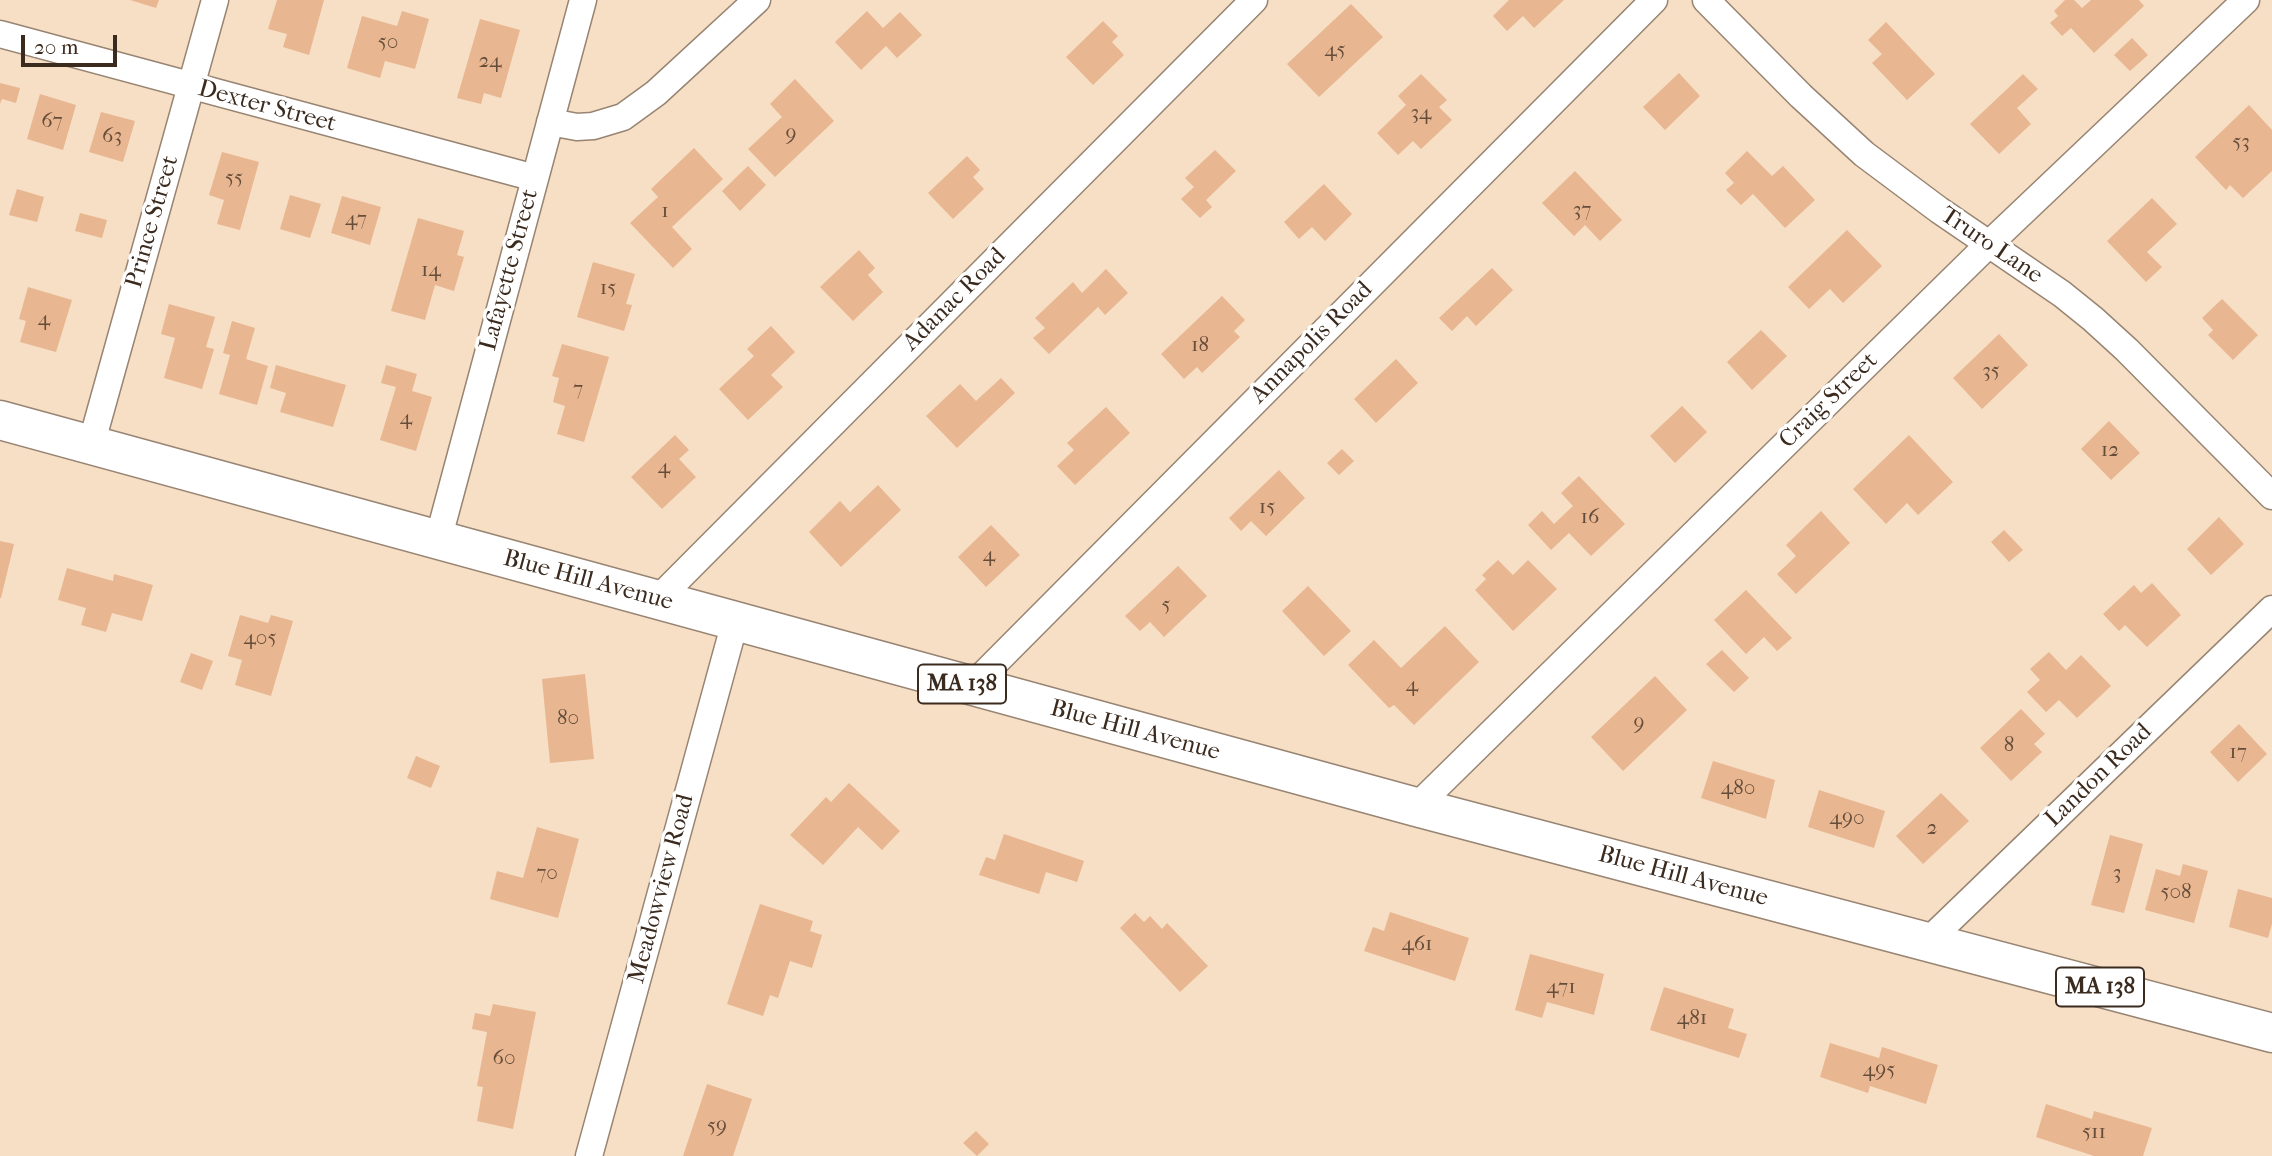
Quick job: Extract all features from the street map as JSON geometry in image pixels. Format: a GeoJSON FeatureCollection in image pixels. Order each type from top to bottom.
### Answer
{"type":"FeatureCollection","features":[{"type":"Feature","properties":{"kind":"highway","name":"Blue Hill Avenue"},"geometry":{"type":"LineString","coordinates":[[0,420],[971,687],[2272,1033]]}},
{"type":"Feature","properties":{"kind":"street","name":"Prince Street"},"geometry":{"type":"LineString","coordinates":[[91,445],[215,0]]}},
{"type":"Feature","properties":{"kind":"street","name":"Lafayette Street"},"geometry":{"type":"LineString","coordinates":[[438,540],[583,0]]}},
{"type":"Feature","properties":{"kind":"street"},"geometry":{"type":"LineString","coordinates":[[550,122],[593,127],[623,117],[656,93],[757,0]]}},
{"type":"Feature","properties":{"kind":"street","name":"Adanac Road"},"geometry":{"type":"LineString","coordinates":[[657,600],[1254,0]]}},
{"type":"Feature","properties":{"kind":"street","name":"Annapolis Road"},"geometry":{"type":"LineString","coordinates":[[971,687],[1654,0]]}},
{"type":"Feature","properties":{"kind":"street","name":"Truro Lane"},"geometry":{"type":"LineString","coordinates":[[1706,0],[1809,104],[1864,154],[1919,196],[2062,294],[2127,350],[2272,496]]}},
{"type":"Feature","properties":{"kind":"street","name":"Craig Street"},"geometry":{"type":"LineString","coordinates":[[1416,807],[1989,244],[2246,0]]}},
{"type":"Feature","properties":{"kind":"street","name":"Dexter Street"},"geometry":{"type":"LineString","coordinates":[[0,34],[535,178]]}},
{"type":"Feature","properties":{"kind":"street","name":"Landon Road"},"geometry":{"type":"LineString","coordinates":[[1927,942],[2272,609]]}},
{"type":"Feature","properties":{"kind":"street","name":"Meadowview Road"},"geometry":{"type":"LineString","coordinates":[[589,1156],[735,622]]}},
{"type":"Feature","properties":{"kind":"building"},"geometry":{"type":"Polygon","coordinates":[[[130,0],[159,0],[156,8],[130,0]]]}},
{"type":"Feature","properties":{"kind":"building"},"geometry":{"type":"Polygon","coordinates":[[[277,0],[324,0],[309,55],[283,47],[287,34],[268,29],[277,0]]]}},
{"type":"Feature","properties":{"kind":"building"},"geometry":{"type":"Polygon","coordinates":[[[1509,0],[1564,0],[1534,28],[1523,16],[1507,31],[1493,16],[1509,0]]]}},
{"type":"Feature","properties":{"kind":"building"},"geometry":{"type":"Polygon","coordinates":[[[2065,0],[2074,0],[2082,8],[2091,0],[2139,0],[2144,6],[2094,53],[2071,28],[2062,36],[2050,23],[2058,16],[2054,11],[2065,0]]]}},
{"type":"Feature","properties":{"kind":"building"},"geometry":{"type":"Polygon","coordinates":[[[1351,4],[1383,37],[1319,97],[1287,64],[1351,4]]]}},
{"type":"Feature","properties":{"kind":"building"},"geometry":{"type":"Polygon","coordinates":[[[402,11],[429,19],[415,69],[385,61],[380,78],[347,68],[362,16],[397,26],[402,11]]]}},
{"type":"Feature","properties":{"kind":"building"},"geometry":{"type":"Polygon","coordinates":[[[867,11],[883,28],[900,12],[922,35],[897,58],[886,46],[861,70],[835,42],[867,11]]]}},
{"type":"Feature","properties":{"kind":"building"},"geometry":{"type":"Polygon","coordinates":[[[480,19],[520,30],[501,98],[484,93],[481,104],[457,98],[480,19]]]}},
{"type":"Feature","properties":{"kind":"building"},"geometry":{"type":"Polygon","coordinates":[[[1103,21],[1118,36],[1112,42],[1124,55],[1093,85],[1066,57],[1103,21]]]}},
{"type":"Feature","properties":{"kind":"building"},"geometry":{"type":"Polygon","coordinates":[[[1886,22],[1935,74],[1907,100],[1872,63],[1882,54],[1868,40],[1886,22]]]}},
{"type":"Feature","properties":{"kind":"building"},"geometry":{"type":"Polygon","coordinates":[[[2132,38],[2148,55],[2130,71],[2114,55],[2132,38]]]}},
{"type":"Feature","properties":{"kind":"building"},"geometry":{"type":"Polygon","coordinates":[[[1679,73],[1700,96],[1665,130],[1643,107],[1679,73]]]}},
{"type":"Feature","properties":{"kind":"building"},"geometry":{"type":"Polygon","coordinates":[[[1421,74],[1447,100],[1439,107],[1452,120],[1421,149],[1413,141],[1398,155],[1377,133],[1406,105],[1398,96],[1421,74]]]}},
{"type":"Feature","properties":{"kind":"building"},"geometry":{"type":"Polygon","coordinates":[[[2023,74],[2038,89],[2017,108],[2031,124],[1999,154],[1970,124],[2023,74]]]}},
{"type":"Feature","properties":{"kind":"building"},"geometry":{"type":"Polygon","coordinates":[[[795,79],[834,121],[775,177],[748,149],[782,117],[770,104],[795,79]]]}},
{"type":"Feature","properties":{"kind":"building"},"geometry":{"type":"Polygon","coordinates":[[[0,83],[20,88],[16,103],[2,99],[0,104],[0,83]]]}},
{"type":"Feature","properties":{"kind":"building"},"geometry":{"type":"Polygon","coordinates":[[[40,94],[76,105],[63,150],[27,139],[40,94]]]}},
{"type":"Feature","properties":{"kind":"building"},"geometry":{"type":"Polygon","coordinates":[[[2249,105],[2272,130],[2272,171],[2243,198],[2230,185],[2226,190],[2195,157],[2249,105]]]}},
{"type":"Feature","properties":{"kind":"building"},"geometry":{"type":"Polygon","coordinates":[[[101,112],[135,121],[123,162],[89,152],[101,112]]]}},
{"type":"Feature","properties":{"kind":"building"},"geometry":{"type":"Polygon","coordinates":[[[694,148],[723,179],[672,227],[692,249],[673,268],[630,223],[658,197],[651,189],[694,148]]]}},
{"type":"Feature","properties":{"kind":"building"},"geometry":{"type":"Polygon","coordinates":[[[1215,150],[1236,171],[1206,200],[1212,207],[1200,218],[1181,199],[1194,187],[1185,178],[1215,150]]]}},
{"type":"Feature","properties":{"kind":"building"},"geometry":{"type":"Polygon","coordinates":[[[1747,151],[1772,176],[1783,166],[1815,200],[1785,228],[1753,194],[1741,205],[1726,190],[1734,183],[1725,173],[1747,151]]]}},
{"type":"Feature","properties":{"kind":"building"},"geometry":{"type":"Polygon","coordinates":[[[222,152],[259,162],[240,230],[217,224],[224,200],[209,195],[222,152]]]}},
{"type":"Feature","properties":{"kind":"building"},"geometry":{"type":"Polygon","coordinates":[[[967,156],[980,170],[973,177],[984,189],[953,219],[928,193],[967,156]]]}},
{"type":"Feature","properties":{"kind":"building"},"geometry":{"type":"Polygon","coordinates":[[[748,166],[766,185],[740,211],[722,191],[748,166]]]}},
{"type":"Feature","properties":{"kind":"building"},"geometry":{"type":"Polygon","coordinates":[[[1575,171],[1622,220],[1600,241],[1585,225],[1574,236],[1542,203],[1575,171]]]}},
{"type":"Feature","properties":{"kind":"building"},"geometry":{"type":"Polygon","coordinates":[[[1324,184],[1352,214],[1325,241],[1312,227],[1299,239],[1284,222],[1324,184]]]}},
{"type":"Feature","properties":{"kind":"building"},"geometry":{"type":"Polygon","coordinates":[[[17,189],[44,197],[37,222],[9,215],[17,189]]]}},
{"type":"Feature","properties":{"kind":"building"},"geometry":{"type":"Polygon","coordinates":[[[290,195],[321,204],[310,238],[280,229],[290,195]]]}},
{"type":"Feature","properties":{"kind":"building"},"geometry":{"type":"Polygon","coordinates":[[[342,196],[381,207],[370,245],[331,233],[342,196]]]}},
{"type":"Feature","properties":{"kind":"building"},"geometry":{"type":"Polygon","coordinates":[[[2152,198],[2177,224],[2147,252],[2162,267],[2146,282],[2107,241],[2152,198]]]}},
{"type":"Feature","properties":{"kind":"building"},"geometry":{"type":"Polygon","coordinates":[[[80,213],[107,220],[102,238],[75,231],[80,213]]]}},
{"type":"Feature","properties":{"kind":"building"},"geometry":{"type":"Polygon","coordinates":[[[418,218],[464,231],[457,255],[464,257],[454,291],[435,285],[425,320],[391,311],[418,218]]]}},
{"type":"Feature","properties":{"kind":"building"},"geometry":{"type":"Polygon","coordinates":[[[1847,230],[1882,266],[1843,303],[1830,289],[1809,309],[1788,287],[1847,230]]]}},
{"type":"Feature","properties":{"kind":"building"},"geometry":{"type":"Polygon","coordinates":[[[859,250],[875,268],[868,275],[883,292],[853,321],[820,287],[859,250]]]}},
{"type":"Feature","properties":{"kind":"building"},"geometry":{"type":"Polygon","coordinates":[[[593,262],[635,274],[626,304],[632,305],[624,331],[577,317],[593,262]]]}},
{"type":"Feature","properties":{"kind":"building"},"geometry":{"type":"Polygon","coordinates":[[[1492,268],[1513,290],[1476,326],[1467,316],[1452,331],[1439,318],[1492,268]]]}},
{"type":"Feature","properties":{"kind":"building"},"geometry":{"type":"Polygon","coordinates":[[[1106,269],[1128,293],[1105,315],[1098,307],[1049,354],[1033,338],[1045,328],[1035,318],[1073,282],[1082,293],[1106,269]]]}},
{"type":"Feature","properties":{"kind":"building"},"geometry":{"type":"Polygon","coordinates":[[[28,287],[72,300],[56,352],[20,342],[26,321],[19,319],[28,287]]]}},
{"type":"Feature","properties":{"kind":"building"},"geometry":{"type":"Polygon","coordinates":[[[1222,296],[1245,320],[1234,331],[1240,337],[1202,373],[1197,367],[1184,379],[1161,354],[1222,296]]]}},
{"type":"Feature","properties":{"kind":"building"},"geometry":{"type":"Polygon","coordinates":[[[2222,299],[2258,335],[2233,360],[2208,335],[2213,330],[2202,318],[2222,299]]]}},
{"type":"Feature","properties":{"kind":"building"},"geometry":{"type":"Polygon","coordinates":[[[169,304],[215,317],[206,347],[214,349],[202,389],[164,378],[175,338],[161,334],[169,304]]]}},
{"type":"Feature","properties":{"kind":"building"},"geometry":{"type":"Polygon","coordinates":[[[232,321],[255,328],[246,359],[268,366],[257,405],[219,394],[230,355],[223,353],[232,321]]]}},
{"type":"Feature","properties":{"kind":"building"},"geometry":{"type":"Polygon","coordinates":[[[771,326],[795,352],[771,375],[783,387],[748,420],[719,389],[754,356],[747,349],[771,326]]]}},
{"type":"Feature","properties":{"kind":"building"},"geometry":{"type":"Polygon","coordinates":[[[1761,330],[1787,356],[1752,390],[1727,362],[1761,330]]]}},
{"type":"Feature","properties":{"kind":"building"},"geometry":{"type":"Polygon","coordinates":[[[1999,334],[2028,365],[1982,409],[1953,378],[1999,334]]]}},
{"type":"Feature","properties":{"kind":"building"},"geometry":{"type":"Polygon","coordinates":[[[562,344],[609,357],[584,442],[557,434],[565,406],[553,402],[559,378],[552,376],[562,344]]]}},
{"type":"Feature","properties":{"kind":"building"},"geometry":{"type":"Polygon","coordinates":[[[1396,359],[1418,383],[1376,423],[1354,399],[1396,359]]]}},
{"type":"Feature","properties":{"kind":"building"},"geometry":{"type":"Polygon","coordinates":[[[276,365],[346,385],[333,427],[280,412],[286,393],[270,388],[276,365]]]}},
{"type":"Feature","properties":{"kind":"building"},"geometry":{"type":"Polygon","coordinates":[[[386,365],[417,374],[412,391],[432,397],[416,451],[380,440],[396,387],[381,383],[386,365]]]}},
{"type":"Feature","properties":{"kind":"building"},"geometry":{"type":"Polygon","coordinates":[[[1001,378],[1015,393],[957,448],[926,416],[960,384],[976,401],[1001,378]]]}},
{"type":"Feature","properties":{"kind":"building"},"geometry":{"type":"Polygon","coordinates":[[[1682,406],[1707,432],[1675,463],[1650,436],[1682,406]]]}},
{"type":"Feature","properties":{"kind":"building"},"geometry":{"type":"Polygon","coordinates":[[[1106,407],[1130,433],[1075,485],[1057,466],[1074,450],[1067,443],[1106,407]]]}},
{"type":"Feature","properties":{"kind":"building"},"geometry":{"type":"Polygon","coordinates":[[[2109,421],[2140,453],[2111,480],[2081,449],[2109,421]]]}},
{"type":"Feature","properties":{"kind":"building"},"geometry":{"type":"Polygon","coordinates":[[[675,435],[689,450],[679,459],[696,477],[662,509],[631,477],[675,435]]]}},
{"type":"Feature","properties":{"kind":"building"},"geometry":{"type":"Polygon","coordinates":[[[1909,435],[1953,482],[1918,515],[1907,503],[1886,524],[1853,489],[1909,435]]]}},
{"type":"Feature","properties":{"kind":"building"},"geometry":{"type":"Polygon","coordinates":[[[1342,449],[1354,461],[1339,475],[1327,463],[1342,449]]]}},
{"type":"Feature","properties":{"kind":"building"},"geometry":{"type":"Polygon","coordinates":[[[1279,470],[1305,498],[1266,536],[1251,521],[1241,531],[1229,518],[1279,470]]]}},
{"type":"Feature","properties":{"kind":"building"},"geometry":{"type":"Polygon","coordinates":[[[1579,476],[1625,524],[1591,556],[1569,533],[1551,550],[1528,525],[1542,511],[1554,524],[1573,506],[1561,493],[1579,476]]]}},
{"type":"Feature","properties":{"kind":"building"},"geometry":{"type":"Polygon","coordinates":[[[878,485],[901,510],[841,567],[809,532],[840,501],[850,512],[878,485]]]}},
{"type":"Feature","properties":{"kind":"building"},"geometry":{"type":"Polygon","coordinates":[[[1821,511],[1850,543],[1796,594],[1777,574],[1796,556],[1786,545],[1821,511]]]}},
{"type":"Feature","properties":{"kind":"building"},"geometry":{"type":"Polygon","coordinates":[[[2219,517],[2244,544],[2211,575],[2187,549],[2219,517]]]}},
{"type":"Feature","properties":{"kind":"building"},"geometry":{"type":"Polygon","coordinates":[[[991,525],[1020,555],[986,587],[958,557],[991,525]]]}},
{"type":"Feature","properties":{"kind":"building"},"geometry":{"type":"Polygon","coordinates":[[[2004,530],[2023,550],[2009,562],[1991,542],[2004,530]]]}},
{"type":"Feature","properties":{"kind":"building"},"geometry":{"type":"Polygon","coordinates":[[[0,541],[14,544],[1,598],[0,598],[0,541]]]}},
{"type":"Feature","properties":{"kind":"building"},"geometry":{"type":"Polygon","coordinates":[[[1498,560],[1513,575],[1528,560],[1557,589],[1513,631],[1475,590],[1486,579],[1482,575],[1498,560]]]}},
{"type":"Feature","properties":{"kind":"building"},"geometry":{"type":"Polygon","coordinates":[[[1178,566],[1207,596],[1164,637],[1150,622],[1140,631],[1125,616],[1178,566]]]}},
{"type":"Feature","properties":{"kind":"building"},"geometry":{"type":"Polygon","coordinates":[[[67,568],[113,581],[114,574],[153,585],[142,621],[112,613],[106,632],[81,625],[86,608],[58,600],[67,568]]]}},
{"type":"Feature","properties":{"kind":"building"},"geometry":{"type":"Polygon","coordinates":[[[2152,583],[2181,615],[2147,647],[2125,625],[2119,631],[2103,614],[2134,585],[2141,593],[2152,583]]]}},
{"type":"Feature","properties":{"kind":"building"},"geometry":{"type":"Polygon","coordinates":[[[1308,586],[1351,631],[1324,656],[1282,611],[1308,586]]]}},
{"type":"Feature","properties":{"kind":"building"},"geometry":{"type":"Polygon","coordinates":[[[1746,590],[1792,638],[1777,651],[1764,637],[1746,654],[1714,620],[1746,590]]]}},
{"type":"Feature","properties":{"kind":"building"},"geometry":{"type":"Polygon","coordinates":[[[240,615],[268,623],[271,615],[293,621],[271,696],[235,685],[242,660],[228,656],[240,615]]]}},
{"type":"Feature","properties":{"kind":"building"},"geometry":{"type":"Polygon","coordinates":[[[1445,626],[1479,662],[1414,725],[1394,705],[1389,708],[1348,665],[1374,640],[1401,668],[1445,626]]]}},
{"type":"Feature","properties":{"kind":"building"},"geometry":{"type":"Polygon","coordinates":[[[1722,650],[1749,678],[1734,692],[1706,664],[1722,650]]]}},
{"type":"Feature","properties":{"kind":"building"},"geometry":{"type":"Polygon","coordinates":[[[2049,652],[2066,670],[2081,655],[2111,686],[2077,718],[2059,700],[2046,712],[2027,692],[2040,680],[2030,669],[2049,652]]]}},
{"type":"Feature","properties":{"kind":"building"},"geometry":{"type":"Polygon","coordinates":[[[191,653],[213,661],[202,690],[180,682],[191,653]]]}},
{"type":"Feature","properties":{"kind":"building"},"geometry":{"type":"Polygon","coordinates":[[[585,674],[594,759],[550,763],[542,679],[585,674]]]}},
{"type":"Feature","properties":{"kind":"building"},"geometry":{"type":"Polygon","coordinates":[[[1655,676],[1687,710],[1623,771],[1591,737],[1655,676]]]}},
{"type":"Feature","properties":{"kind":"building"},"geometry":{"type":"Polygon","coordinates":[[[2021,709],[2045,734],[2034,744],[2042,752],[2011,781],[1980,748],[2021,709]]]}},
{"type":"Feature","properties":{"kind":"building"},"geometry":{"type":"Polygon","coordinates":[[[2239,724],[2267,754],[2238,782],[2210,752],[2239,724]]]}},
{"type":"Feature","properties":{"kind":"building"},"geometry":{"type":"Polygon","coordinates":[[[416,756],[440,766],[431,788],[407,778],[416,756]]]}},
{"type":"Feature","properties":{"kind":"building"},"geometry":{"type":"Polygon","coordinates":[[[1713,761],[1775,780],[1766,819],[1701,798],[1713,761]]]}},
{"type":"Feature","properties":{"kind":"building"},"geometry":{"type":"Polygon","coordinates":[[[849,783],[900,831],[882,850],[858,827],[823,865],[790,835],[826,797],[831,802],[849,783]]]}},
{"type":"Feature","properties":{"kind":"building"},"geometry":{"type":"Polygon","coordinates":[[[1819,790],[1885,811],[1874,848],[1808,827],[1819,790]]]}},
{"type":"Feature","properties":{"kind":"building"},"geometry":{"type":"Polygon","coordinates":[[[1941,793],[1969,821],[1923,864],[1896,836],[1941,793]]]}},
{"type":"Feature","properties":{"kind":"building"},"geometry":{"type":"Polygon","coordinates":[[[537,827],[579,839],[558,918],[490,899],[497,871],[523,878],[537,827]]]}},
{"type":"Feature","properties":{"kind":"building"},"geometry":{"type":"Polygon","coordinates":[[[1004,834],[1084,861],[1077,882],[1046,872],[1039,894],[979,875],[986,857],[995,860],[1004,834]]]}},
{"type":"Feature","properties":{"kind":"building"},"geometry":{"type":"Polygon","coordinates":[[[2110,835],[2143,844],[2124,913],[2091,905],[2110,835]]]}},
{"type":"Feature","properties":{"kind":"building"},"geometry":{"type":"Polygon","coordinates":[[[2183,864],[2208,871],[2194,923],[2145,910],[2156,869],[2180,876],[2183,864]]]}},
{"type":"Feature","properties":{"kind":"building"},"geometry":{"type":"Polygon","coordinates":[[[2238,889],[2272,898],[2272,924],[2268,938],[2229,927],[2238,889]]]}},
{"type":"Feature","properties":{"kind":"building"},"geometry":{"type":"Polygon","coordinates":[[[760,904],[813,921],[810,931],[822,935],[812,968],[790,961],[778,998],[770,995],[763,1016],[727,1004],[760,904]]]}},
{"type":"Feature","properties":{"kind":"building"},"geometry":{"type":"Polygon","coordinates":[[[1390,912],[1469,938],[1455,981],[1364,951],[1373,927],[1384,931],[1390,912]]]}},
{"type":"Feature","properties":{"kind":"building"},"geometry":{"type":"Polygon","coordinates":[[[1135,913],[1144,922],[1150,916],[1162,929],[1167,923],[1208,966],[1180,992],[1120,928],[1135,913]]]}},
{"type":"Feature","properties":{"kind":"building"},"geometry":{"type":"Polygon","coordinates":[[[1530,954],[1604,974],[1594,1015],[1547,1002],[1542,1018],[1515,1010],[1530,954]]]}},
{"type":"Feature","properties":{"kind":"building"},"geometry":{"type":"Polygon","coordinates":[[[1664,987],[1734,1009],[1728,1028],[1747,1034],[1739,1058],[1650,1030],[1664,987]]]}},
{"type":"Feature","properties":{"kind":"building"},"geometry":{"type":"Polygon","coordinates":[[[493,1004],[536,1012],[513,1129],[477,1121],[483,1087],[477,1086],[487,1032],[472,1029],[475,1013],[490,1016],[493,1004]]]}},
{"type":"Feature","properties":{"kind":"building"},"geometry":{"type":"Polygon","coordinates":[[[1830,1043],[1879,1058],[1882,1047],[1938,1065],[1926,1104],[1870,1086],[1868,1093],[1820,1077],[1830,1043]]]}},
{"type":"Feature","properties":{"kind":"building"},"geometry":{"type":"Polygon","coordinates":[[[707,1084],[752,1099],[733,1156],[683,1156],[707,1084]]]}},
{"type":"Feature","properties":{"kind":"building"},"geometry":{"type":"Polygon","coordinates":[[[2046,1104],[2092,1119],[2094,1111],[2152,1128],[2143,1156],[2094,1156],[2036,1137],[2046,1104]]]}},
{"type":"Feature","properties":{"kind":"building"},"geometry":{"type":"Polygon","coordinates":[[[976,1131],[989,1144],[977,1156],[963,1143],[976,1131]]]}}]}
